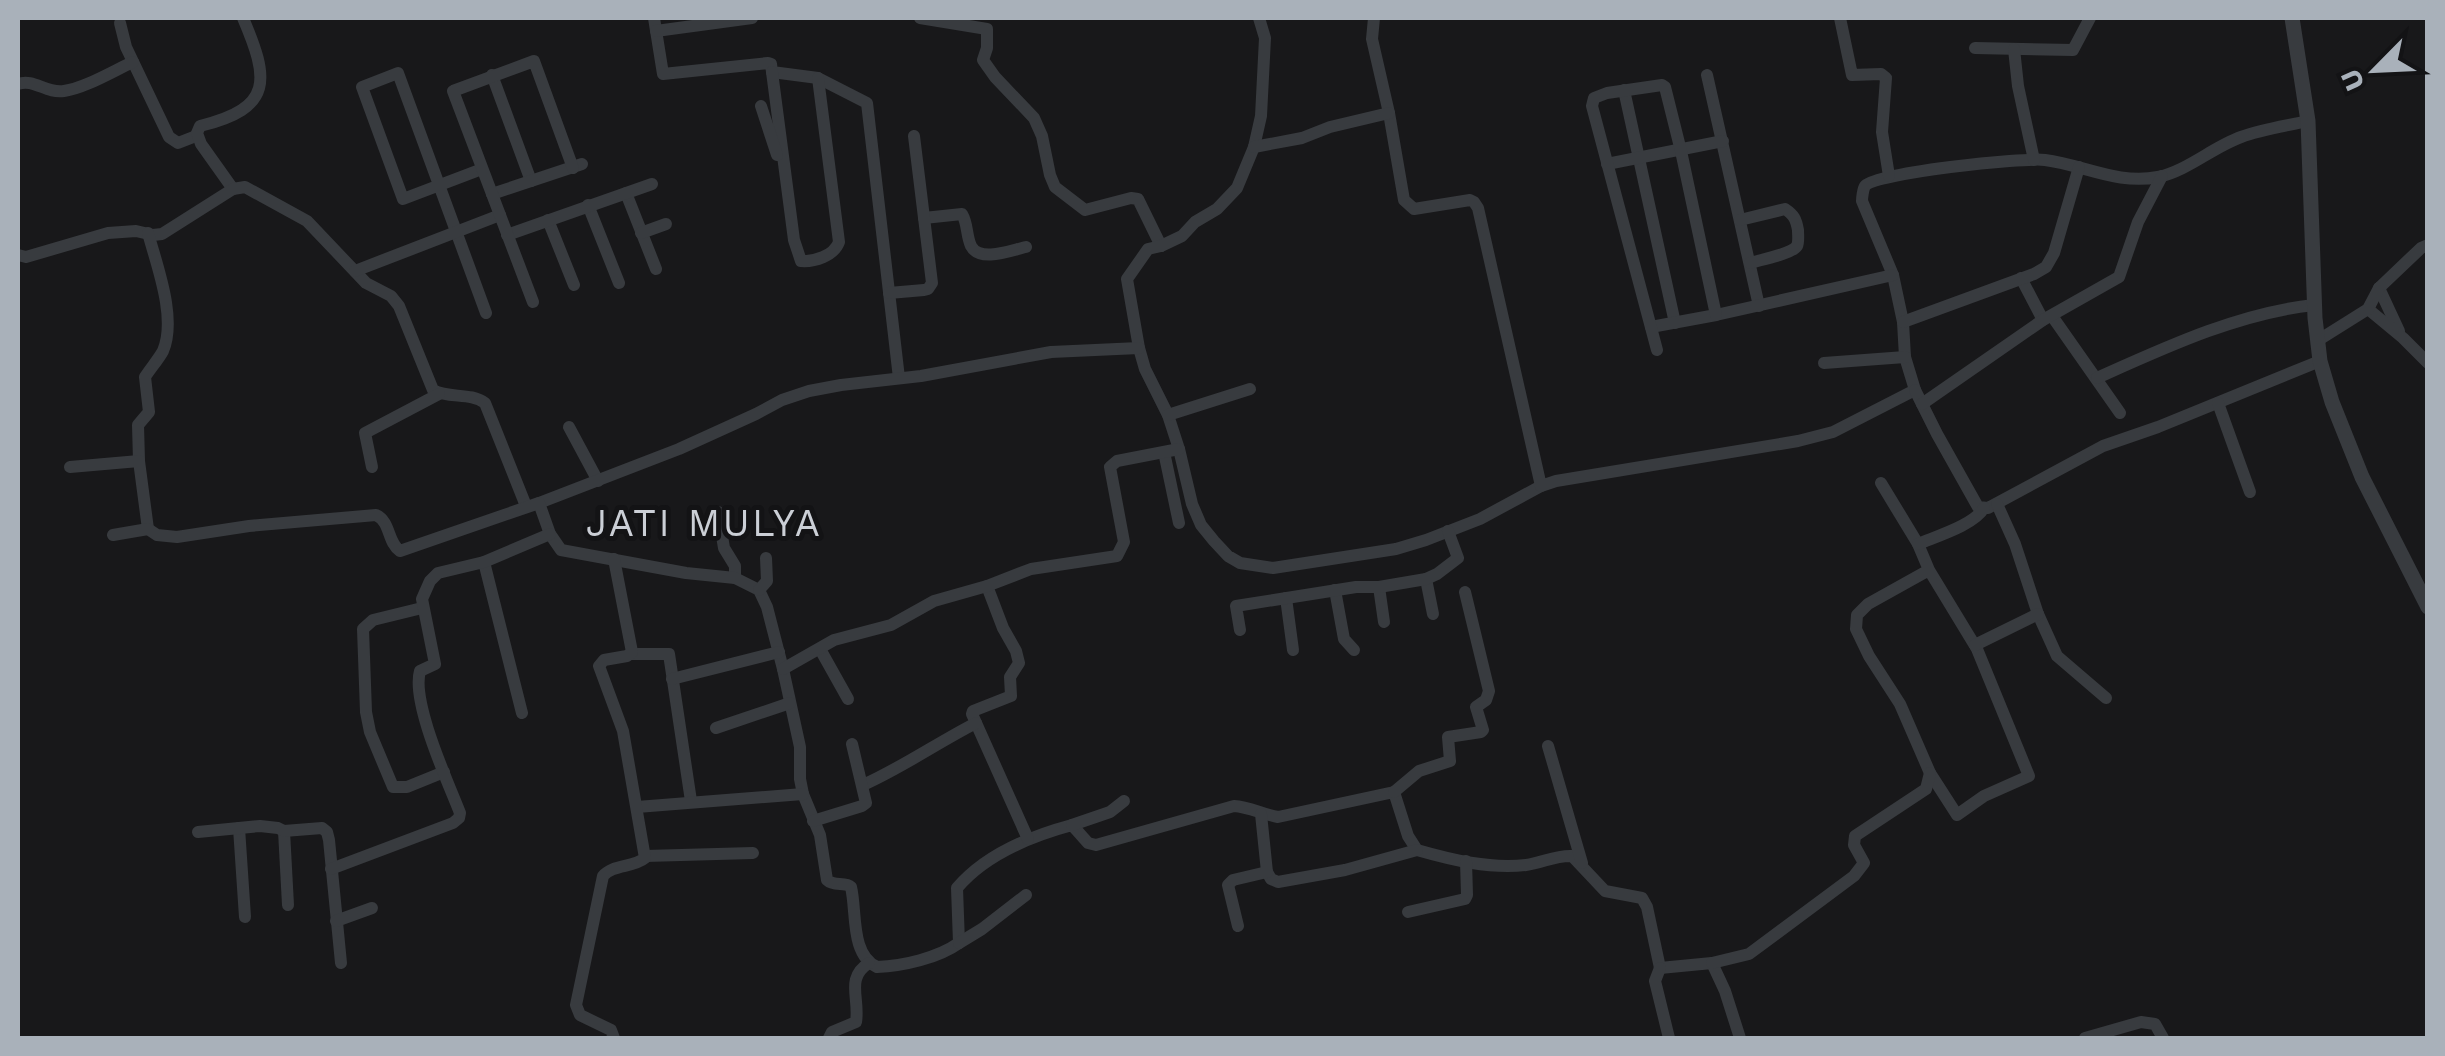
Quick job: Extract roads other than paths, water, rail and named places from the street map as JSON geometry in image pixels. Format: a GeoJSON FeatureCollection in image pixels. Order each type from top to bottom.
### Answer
{"type":"FeatureCollection","features":[{"type":"Feature","properties":{"kind":"street"},"geometry":{"type":"LineString","coordinates":[[196,136],[199,127],[242,112],[257,94],[260,64],[243,18]]}},
{"type":"Feature","properties":{"kind":"street"},"geometry":{"type":"LineString","coordinates":[[752,18],[655,24],[663,74],[771,64],[800,261],[812,261],[832,252],[839,242],[818,78]]}},
{"type":"Feature","properties":{"kind":"street"},"geometry":{"type":"LineString","coordinates":[[920,18],[987,29],[983,60],[1034,118],[1055,188],[1085,210],[1138,199],[1161,246]]}},
{"type":"Feature","properties":{"kind":"street"},"geometry":{"type":"LineString","coordinates":[[1259,18],[1265,46],[1261,116],[1237,188],[1182,236],[1148,249],[1127,279],[1139,348],[1180,449],[1192,504],[1202,526],[1228,556],[1240,563],[1274,568],[1396,549],[1480,519],[1542,486],[1798,442],[1833,432],[1916,390]]}},
{"type":"Feature","properties":{"kind":"street"},"geometry":{"type":"LineString","coordinates":[[1374,18],[1372,38],[1407,204],[1417,210],[1470,200],[1478,208],[1542,486]]}},
{"type":"Feature","properties":{"kind":"street"},"geometry":{"type":"LineString","coordinates":[[1840,18],[1852,75],[1881,74],[1886,78],[1882,132],[1889,176]]}},
{"type":"Feature","properties":{"kind":"street"},"geometry":{"type":"LineString","coordinates":[[1975,48],[2073,50],[2090,18]]}},
{"type":"Feature","properties":{"kind":"street"},"geometry":{"type":"LineString","coordinates":[[2292,18],[2308,121],[2314,312],[2320,361],[2362,477],[2428,606]]}},
{"type":"Feature","properties":{"kind":"street"},"geometry":{"type":"LineString","coordinates":[[120,23],[133,62],[171,140],[178,143],[196,136]]}},
{"type":"Feature","properties":{"kind":"street"},"geometry":{"type":"LineString","coordinates":[[2014,48],[2034,160]]}},
{"type":"Feature","properties":{"kind":"street"},"geometry":{"type":"LineString","coordinates":[[492,194],[578,166],[534,61],[453,91],[482,169],[533,302]]}},
{"type":"Feature","properties":{"kind":"street"},"geometry":{"type":"LineString","coordinates":[[18,84],[28,81],[67,91],[133,62]]}},
{"type":"Feature","properties":{"kind":"street"},"geometry":{"type":"LineString","coordinates":[[772,72],[818,78],[867,102],[899,378]]}},
{"type":"Feature","properties":{"kind":"street"},"geometry":{"type":"LineString","coordinates":[[482,169],[439,184],[403,199],[362,88],[398,73],[439,184],[456,230],[486,313]]}},
{"type":"Feature","properties":{"kind":"street"},"geometry":{"type":"LineString","coordinates":[[1707,75],[1758,306]]}},
{"type":"Feature","properties":{"kind":"street"},"geometry":{"type":"LineString","coordinates":[[492,76],[532,181]]}},
{"type":"Feature","properties":{"kind":"street"},"geometry":{"type":"LineString","coordinates":[[1657,350],[1607,164],[1594,98],[1624,90],[1665,87],[1716,315]]}},
{"type":"Feature","properties":{"kind":"street"},"geometry":{"type":"LineString","coordinates":[[1624,90],[1675,323]]}},
{"type":"Feature","properties":{"kind":"street"},"geometry":{"type":"LineString","coordinates":[[743,108],[777,104]]}},
{"type":"Feature","properties":{"kind":"street"},"geometry":{"type":"LineString","coordinates":[[761,106],[788,186]]}},
{"type":"Feature","properties":{"kind":"street"},"geometry":{"type":"LineString","coordinates":[[1254,146],[1302,138],[1330,126],[1388,113]]}},
{"type":"Feature","properties":{"kind":"street"},"geometry":{"type":"LineString","coordinates":[[1991,506],[1978,507],[1916,390],[1905,358],[1893,275],[1862,201],[1867,184],[1889,176],[2010,160],[2079,167],[2136,180],[2162,176],[2241,137],[2308,121]]}},
{"type":"Feature","properties":{"kind":"street"},"geometry":{"type":"LineString","coordinates":[[196,136],[233,189]]}},
{"type":"Feature","properties":{"kind":"street"},"geometry":{"type":"LineString","coordinates":[[889,293],[931,286],[914,136]]}},
{"type":"Feature","properties":{"kind":"street"},"geometry":{"type":"LineString","coordinates":[[1607,164],[1723,141]]}},
{"type":"Feature","properties":{"kind":"street"},"geometry":{"type":"LineString","coordinates":[[1902,322],[2046,267],[2054,254],[2079,167]]}},
{"type":"Feature","properties":{"kind":"street"},"geometry":{"type":"LineString","coordinates":[[1922,404],[2048,318],[2119,278],[2138,222],[2162,176]]}},
{"type":"Feature","properties":{"kind":"street"},"geometry":{"type":"LineString","coordinates":[[508,235],[652,184]]}},
{"type":"Feature","properties":{"kind":"street"},"geometry":{"type":"LineString","coordinates":[[18,254],[26,257],[108,234],[136,231],[157,236],[233,189],[248,188],[307,221],[366,283],[396,302],[429,383],[438,394]]}},
{"type":"Feature","properties":{"kind":"street"},"geometry":{"type":"LineString","coordinates":[[626,193],[656,269]]}},
{"type":"Feature","properties":{"kind":"street"},"geometry":{"type":"LineString","coordinates":[[588,206],[619,283]]}},
{"type":"Feature","properties":{"kind":"street"},"geometry":{"type":"LineString","coordinates":[[1740,220],[1785,210],[1796,222],[1796,248],[1750,263]]}},
{"type":"Feature","properties":{"kind":"street"},"geometry":{"type":"LineString","coordinates":[[355,271],[500,214]]}},
{"type":"Feature","properties":{"kind":"street"},"geometry":{"type":"LineString","coordinates":[[924,218],[964,215],[971,246],[978,253],[995,254],[1026,246]]}},
{"type":"Feature","properties":{"kind":"street"},"geometry":{"type":"LineString","coordinates":[[548,220],[574,286]]}},
{"type":"Feature","properties":{"kind":"street"},"geometry":{"type":"LineString","coordinates":[[642,233],[666,224]]}},
{"type":"Feature","properties":{"kind":"street"},"geometry":{"type":"LineString","coordinates":[[148,234],[164,288],[166,319],[163,351],[144,380],[148,416],[138,425],[148,529],[161,536],[376,514],[383,518],[400,551],[598,481],[810,391],[1052,352],[1139,348]]}},
{"type":"Feature","properties":{"kind":"street"},"geometry":{"type":"LineString","coordinates":[[2317,341],[2368,309],[2379,288],[2424,246],[2428,262]]}},
{"type":"Feature","properties":{"kind":"street"},"geometry":{"type":"LineString","coordinates":[[1651,327],[1893,275]]}},
{"type":"Feature","properties":{"kind":"street"},"geometry":{"type":"LineString","coordinates":[[2021,278],[2120,413]]}},
{"type":"Feature","properties":{"kind":"street"},"geometry":{"type":"LineString","coordinates":[[2379,288],[2402,338]]}},
{"type":"Feature","properties":{"kind":"street"},"geometry":{"type":"LineString","coordinates":[[2368,309],[2426,360]]}},
{"type":"Feature","properties":{"kind":"street"},"geometry":{"type":"LineString","coordinates":[[2098,378],[2186,340],[2270,312],[2314,312],[2344,323]]}},
{"type":"Feature","properties":{"kind":"street"},"geometry":{"type":"LineString","coordinates":[[1824,363],[1905,358]]}},
{"type":"Feature","properties":{"kind":"street"},"geometry":{"type":"LineString","coordinates":[[1918,544],[1973,520],[1991,506],[2103,446],[2158,428],[2320,361]]}},
{"type":"Feature","properties":{"kind":"street"},"geometry":{"type":"LineString","coordinates":[[1168,415],[1250,390]]}},
{"type":"Feature","properties":{"kind":"street"},"geometry":{"type":"LineString","coordinates":[[372,466],[365,432],[438,394],[475,398],[485,404],[532,504],[561,550],[735,578],[760,590],[783,669],[800,747],[803,794],[821,838],[826,880],[851,888],[858,937],[868,962],[887,966],[946,950],[982,929],[1026,895]]}},
{"type":"Feature","properties":{"kind":"street"},"geometry":{"type":"LineString","coordinates":[[2218,403],[2250,492]]}},
{"type":"Feature","properties":{"kind":"street"},"geometry":{"type":"LineString","coordinates":[[569,427],[598,481]]}},
{"type":"Feature","properties":{"kind":"street"},"geometry":{"type":"LineString","coordinates":[[783,669],[834,640],[891,625],[934,601],[1031,569],[1117,556],[1124,542],[1112,464],[1180,449]]}},
{"type":"Feature","properties":{"kind":"street"},"geometry":{"type":"LineString","coordinates":[[1164,452],[1179,523]]}},
{"type":"Feature","properties":{"kind":"street"},"geometry":{"type":"LineString","coordinates":[[70,467],[140,461]]}},
{"type":"Feature","properties":{"kind":"street"},"geometry":{"type":"LineString","coordinates":[[1117,461],[1129,532]]}},
{"type":"Feature","properties":{"kind":"street"},"geometry":{"type":"LineString","coordinates":[[1882,482],[1975,645],[2029,776],[1984,796],[1957,815],[1930,773],[1900,704],[1856,629],[1857,615],[1868,604],[1929,570]]}},
{"type":"Feature","properties":{"kind":"street"},"geometry":{"type":"LineString","coordinates":[[1991,506],[2015,544],[2038,614],[2057,656],[2106,698]]}},
{"type":"Feature","properties":{"kind":"street"},"geometry":{"type":"LineString","coordinates":[[718,512],[724,548],[733,560],[735,578]]}},
{"type":"Feature","properties":{"kind":"street"},"geometry":{"type":"LineString","coordinates":[[113,535],[148,529]]}},
{"type":"Feature","properties":{"kind":"street"},"geometry":{"type":"LineString","coordinates":[[1240,630],[1236,606],[1378,587],[1437,574],[1457,559],[1448,531]]}},
{"type":"Feature","properties":{"kind":"street"},"geometry":{"type":"LineString","coordinates":[[331,869],[456,821],[460,813],[420,693],[420,671],[435,664],[422,608],[424,590],[438,573],[484,562],[550,534]]}},
{"type":"Feature","properties":{"kind":"street"},"geometry":{"type":"LineString","coordinates":[[760,590],[767,581],[766,558]]}},
{"type":"Feature","properties":{"kind":"street"},"geometry":{"type":"LineString","coordinates":[[614,559],[631,654]]}},
{"type":"Feature","properties":{"kind":"street"},"geometry":{"type":"LineString","coordinates":[[484,562],[522,713]]}},
{"type":"Feature","properties":{"kind":"street"},"geometry":{"type":"LineString","coordinates":[[1426,579],[1433,614]]}},
{"type":"Feature","properties":{"kind":"street"},"geometry":{"type":"LineString","coordinates":[[988,586],[1019,663],[1010,677],[1011,696],[974,711],[1028,839]]}},
{"type":"Feature","properties":{"kind":"street"},"geometry":{"type":"LineString","coordinates":[[1378,587],[1384,622]]}},
{"type":"Feature","properties":{"kind":"street"},"geometry":{"type":"LineString","coordinates":[[1335,590],[1344,639],[1354,650]]}},
{"type":"Feature","properties":{"kind":"street"},"geometry":{"type":"LineString","coordinates":[[1072,825],[1088,843],[1096,845],[1234,806],[1278,817],[1394,792],[1424,768],[1450,761],[1448,738],[1482,730],[1476,707],[1487,698],[1489,690],[1465,592]]}},
{"type":"Feature","properties":{"kind":"street"},"geometry":{"type":"LineString","coordinates":[[1286,598],[1293,650]]}},
{"type":"Feature","properties":{"kind":"street"},"geometry":{"type":"LineString","coordinates":[[422,608],[373,620],[363,629],[366,712],[370,732],[393,787],[406,787],[444,772]]}},
{"type":"Feature","properties":{"kind":"street"},"geometry":{"type":"LineString","coordinates":[[1975,645],[2038,614]]}},
{"type":"Feature","properties":{"kind":"street"},"geometry":{"type":"LineString","coordinates":[[820,649],[848,699]]}},
{"type":"Feature","properties":{"kind":"street"},"geometry":{"type":"LineString","coordinates":[[672,679],[779,652]]}},
{"type":"Feature","properties":{"kind":"street"},"geometry":{"type":"LineString","coordinates":[[614,1038],[613,1032],[580,1016],[576,1005],[603,876],[608,870],[642,862],[645,856],[623,731],[600,666],[604,660],[631,654],[668,653],[690,801]]}},
{"type":"Feature","properties":{"kind":"street"},"geometry":{"type":"LineString","coordinates":[[716,728],[790,702]]}},
{"type":"Feature","properties":{"kind":"street"},"geometry":{"type":"LineString","coordinates":[[863,786],[976,723]]}},
{"type":"Feature","properties":{"kind":"street"},"geometry":{"type":"LineString","coordinates":[[813,820],[865,805],[852,744]]}},
{"type":"Feature","properties":{"kind":"street"},"geometry":{"type":"LineString","coordinates":[[1548,746],[1582,866]]}},
{"type":"Feature","properties":{"kind":"street"},"geometry":{"type":"LineString","coordinates":[[1660,968],[1712,963],[1748,954],[1854,876],[1864,863],[1853,842],[1856,836],[1926,789],[1930,773]]}},
{"type":"Feature","properties":{"kind":"street"},"geometry":{"type":"LineString","coordinates":[[1394,792],[1408,836],[1417,850]]}},
{"type":"Feature","properties":{"kind":"street"},"geometry":{"type":"LineString","coordinates":[[636,807],[803,794]]}},
{"type":"Feature","properties":{"kind":"street"},"geometry":{"type":"LineString","coordinates":[[959,943],[957,888],[964,880],[1009,848],[1117,808],[1124,800]]}},
{"type":"Feature","properties":{"kind":"street"},"geometry":{"type":"LineString","coordinates":[[1262,814],[1266,872],[1274,881],[1344,870],[1417,850],[1494,865],[1526,865],[1568,855],[1576,858],[1605,892],[1642,898],[1647,907],[1660,968],[1655,981],[1670,1038]]}},
{"type":"Feature","properties":{"kind":"street"},"geometry":{"type":"LineString","coordinates":[[198,832],[275,827],[284,831],[325,830],[341,964]]}},
{"type":"Feature","properties":{"kind":"street"},"geometry":{"type":"LineString","coordinates":[[239,828],[245,917]]}},
{"type":"Feature","properties":{"kind":"street"},"geometry":{"type":"LineString","coordinates":[[284,831],[288,905]]}},
{"type":"Feature","properties":{"kind":"street"},"geometry":{"type":"LineString","coordinates":[[645,856],[753,853]]}},
{"type":"Feature","properties":{"kind":"street"},"geometry":{"type":"LineString","coordinates":[[1408,912],[1465,899],[1466,862]]}},
{"type":"Feature","properties":{"kind":"street"},"geometry":{"type":"LineString","coordinates":[[1238,926],[1229,882],[1266,872]]}},
{"type":"Feature","properties":{"kind":"street"},"geometry":{"type":"LineString","coordinates":[[336,921],[372,908]]}},
{"type":"Feature","properties":{"kind":"street"},"geometry":{"type":"LineString","coordinates":[[829,1038],[832,1032],[856,1022],[855,978],[868,962]]}},
{"type":"Feature","properties":{"kind":"street"},"geometry":{"type":"LineString","coordinates":[[1712,963],[1740,1038]]}},
{"type":"Feature","properties":{"kind":"street"},"geometry":{"type":"LineString","coordinates":[[2086,1038],[2141,1022],[2154,1024],[2163,1038]]}},
{"type":"Feature","properties":{"kind":"district","name":"JATI MULYA"},"geometry":{"type":"Point","coordinates":[704,523]}}]}
